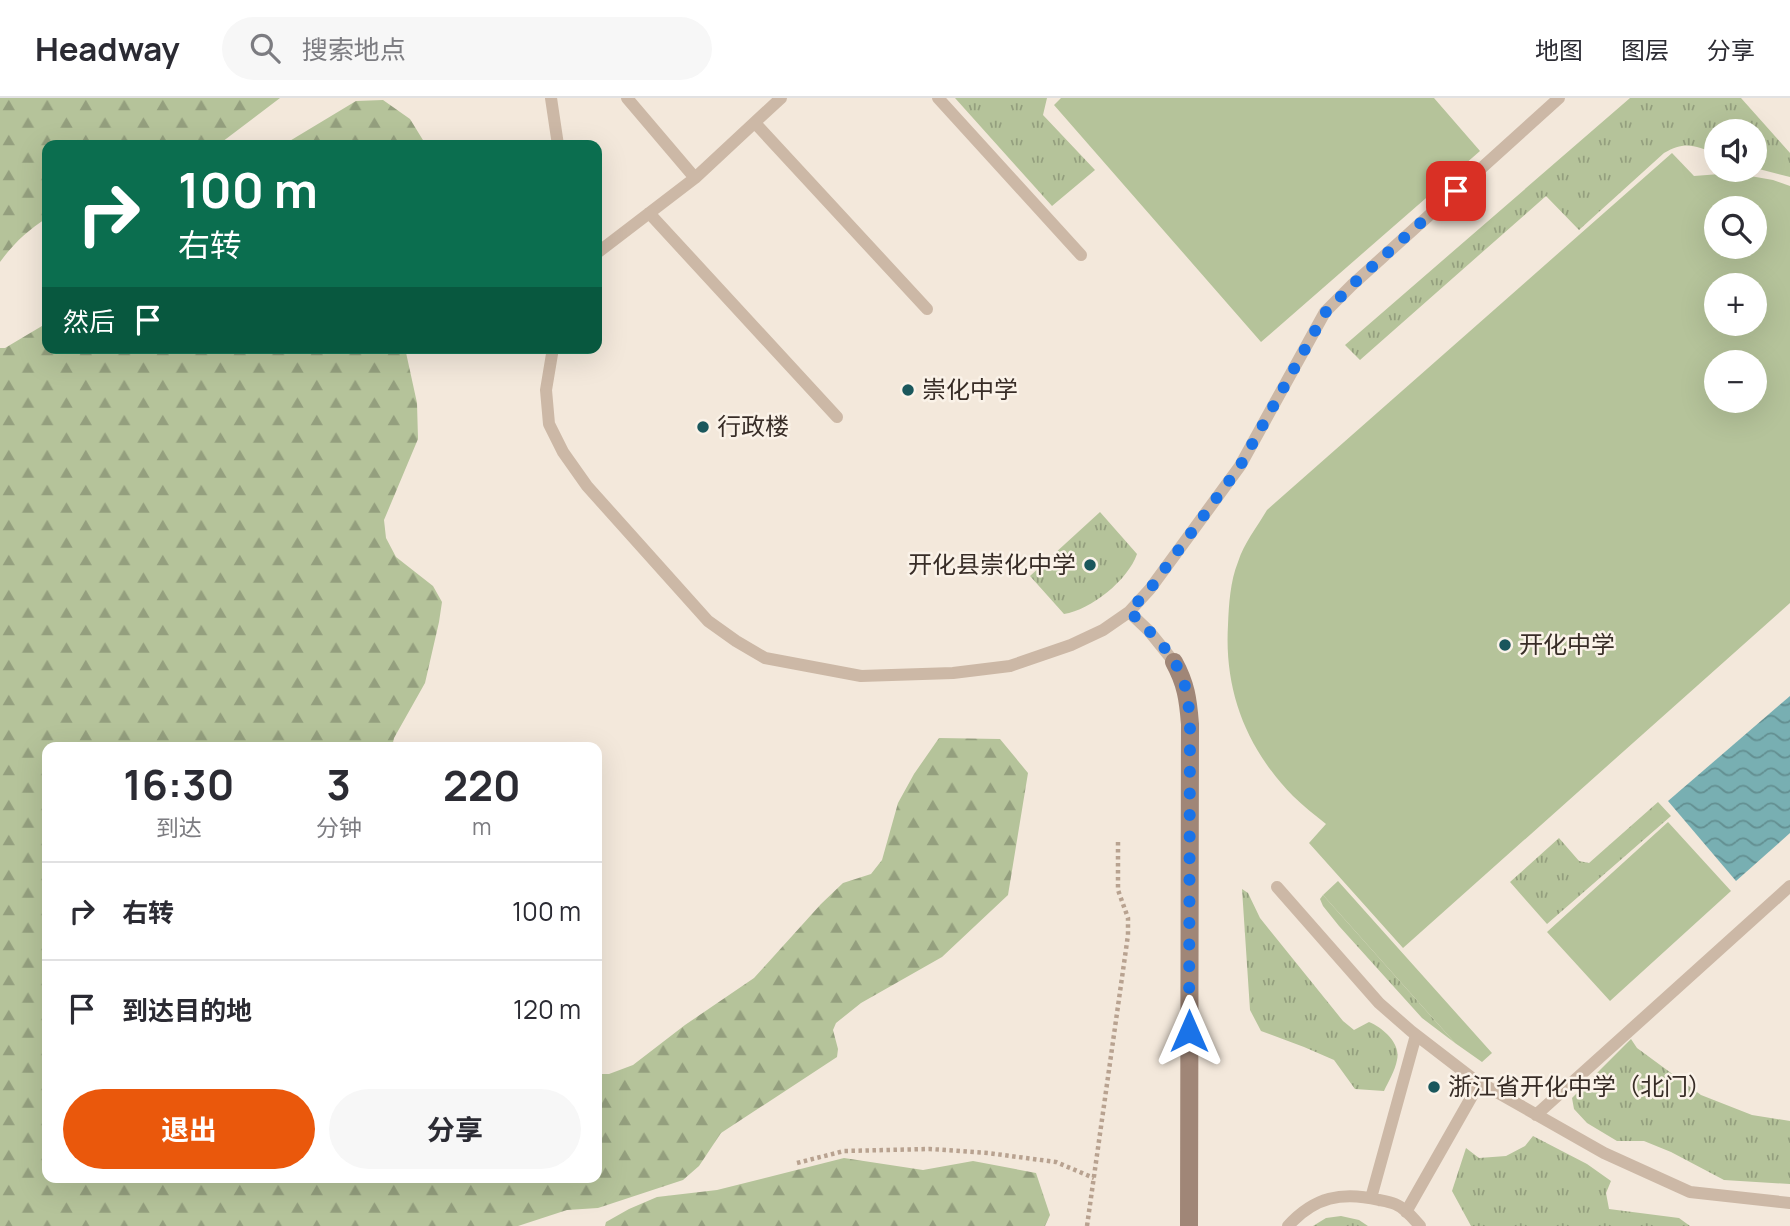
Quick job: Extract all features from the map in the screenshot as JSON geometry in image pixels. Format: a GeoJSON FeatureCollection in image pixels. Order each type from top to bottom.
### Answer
{"type":"FeatureCollection","features":[{"type":"Feature","properties":{"kind":"street"},"geometry":{"type":"LineString","coordinates":[[1174,662],[1183,678],[1188,696],[1190,724],[1189,1226]]}},
{"type":"Feature","properties":{"kind":"lane"},"geometry":{"type":"LineString","coordinates":[[551,98],[557,140]]}},
{"type":"Feature","properties":{"kind":"lane"},"geometry":{"type":"LineString","coordinates":[[627,98],[695,178]]}},
{"type":"Feature","properties":{"kind":"lane"},"geometry":{"type":"LineString","coordinates":[[938,98],[1081,255]]}},
{"type":"Feature","properties":{"kind":"lane"},"geometry":{"type":"LineString","coordinates":[[552,354],[546,390],[549,424],[563,452],[587,486],[708,621],[736,641],[765,657],[861,676],[953,673],[1010,666],[1103,630],[1129,611],[1150,589],[1240,466],[1325,313],[1352,285],[1559,98]]}},
{"type":"Feature","properties":{"kind":"lane"},"geometry":{"type":"LineString","coordinates":[[602,249],[695,178],[755,123],[773,100]]}},
{"type":"Feature","properties":{"kind":"lane"},"geometry":{"type":"LineString","coordinates":[[755,123],[926,309]]}},
{"type":"Feature","properties":{"kind":"lane"},"geometry":{"type":"LineString","coordinates":[[649,213],[837,417]]}},
{"type":"Feature","properties":{"kind":"lane"},"geometry":{"type":"LineString","coordinates":[[1129,611],[1174,662]]}},
{"type":"Feature","properties":{"kind":"lane"},"geometry":{"type":"LineString","coordinates":[[1536,1115],[1790,886]]}},
{"type":"Feature","properties":{"kind":"lane"},"geometry":{"type":"LineString","coordinates":[[1278,887],[1379,1003],[1416,1035],[1480,1082],[1604,1153],[1690,1192],[1790,1203]]}},
{"type":"Feature","properties":{"kind":"lane"},"geometry":{"type":"LineString","coordinates":[[1371,1198],[1416,1035]]}},
{"type":"Feature","properties":{"kind":"lane"},"geometry":{"type":"LineString","coordinates":[[1406,1212],[1480,1082]]}},
{"type":"Feature","properties":{"kind":"lane"},"geometry":{"type":"LineString","coordinates":[[1288,1226],[1301,1212],[1325,1199],[1356,1195],[1396,1204],[1419,1226]]}},
{"type":"Feature","properties":{"kind":"path"},"geometry":{"type":"LineString","coordinates":[[1087,1226],[1128,935],[1128,918],[1118,890],[1118,841]]}},
{"type":"Feature","properties":{"kind":"path"},"geometry":{"type":"LineString","coordinates":[[797,1163],[844,1151],[930,1149],[1056,1162],[1094,1178]]}},
{"type":"Feature","properties":{"kind":"green space"},"geometry":{"type":"Polygon","coordinates":[[[0,98],[280,98],[225,140],[42,140],[42,221],[21,238],[0,262],[0,98]]]}},
{"type":"Feature","properties":{"kind":"green space"},"geometry":{"type":"Polygon","coordinates":[[[955,98],[1047,98],[1043,115],[1095,170],[1052,206],[955,98]]]}},
{"type":"Feature","properties":{"kind":"green space"},"geometry":{"type":"Polygon","coordinates":[[[1061,98],[1434,98],[1480,151],[1261,342],[1054,105],[1061,98]]]}},
{"type":"Feature","properties":{"kind":"green space"},"geometry":{"type":"Polygon","coordinates":[[[1630,98],[1741,98],[1760,119],[1704,119],[1704,150],[1685,145],[1664,153],[1579,230],[1546,196],[1360,360],[1345,345],[1630,98]]]}},
{"type":"Feature","properties":{"kind":"green space"},"geometry":{"type":"Polygon","coordinates":[[[383,100],[410,119],[423,140],[291,140],[356,101],[383,100]]]}},
{"type":"Feature","properties":{"kind":"green space"},"geometry":{"type":"Polygon","coordinates":[[[1767,127],[1790,153],[1790,177],[1767,171],[1767,127]]]}},
{"type":"Feature","properties":{"kind":"green space"},"geometry":{"type":"Polygon","coordinates":[[[1672,153],[1694,176],[1704,175],[1704,182],[1767,182],[1767,179],[1790,186],[1790,603],[1403,948],[1309,843],[1326,824],[1293,796],[1277,778],[1251,739],[1242,718],[1230,673],[1228,650],[1232,585],[1244,548],[1267,510],[1672,153]]]}},
{"type":"Feature","properties":{"kind":"green space"},"geometry":{"type":"Polygon","coordinates":[[[42,326],[42,354],[406,354],[417,403],[418,439],[384,520],[386,538],[396,557],[433,586],[442,602],[425,683],[393,742],[42,742],[42,1183],[602,1183],[602,1074],[633,1065],[685,1025],[754,978],[843,883],[871,874],[882,860],[898,803],[939,738],[1000,739],[1028,773],[1008,895],[942,957],[861,1003],[836,1023],[833,1030],[838,1049],[837,1057],[721,1133],[699,1166],[683,1180],[598,1208],[567,1210],[518,1226],[0,1226],[0,348],[5,348],[42,326]]]}},
{"type":"Feature","properties":{"kind":"green space"},"geometry":{"type":"Polygon","coordinates":[[[1100,512],[1137,554],[1126,574],[1107,592],[1086,607],[1064,614],[1030,576],[1100,512]]]}},
{"type":"Feature","properties":{"kind":"green space"},"geometry":{"type":"Polygon","coordinates":[[[1658,802],[1671,816],[1547,924],[1510,882],[1559,838],[1579,861],[1589,863],[1658,802]]]}},
{"type":"Feature","properties":{"kind":"green space"},"geometry":{"type":"Polygon","coordinates":[[[1668,822],[1731,891],[1610,1001],[1547,932],[1668,822]]]}},
{"type":"Feature","properties":{"kind":"green space"},"geometry":{"type":"Polygon","coordinates":[[[1338,881],[1492,1053],[1482,1062],[1455,1043],[1323,895],[1338,881]]]}},
{"type":"Feature","properties":{"kind":"green space"},"geometry":{"type":"Polygon","coordinates":[[[1242,889],[1248,893],[1260,918],[1343,1021],[1354,1030],[1369,1022],[1385,1032],[1394,1042],[1397,1060],[1384,1091],[1355,1089],[1334,1060],[1261,1031],[1250,1010],[1242,889]]]}},
{"type":"Feature","properties":{"kind":"green space"},"geometry":{"type":"Polygon","coordinates":[[[1323,895],[1455,1043],[1422,1018],[1339,926],[1323,906],[1320,899],[1323,895]]]}},
{"type":"Feature","properties":{"kind":"green space"},"geometry":{"type":"Polygon","coordinates":[[[1631,1039],[1637,1048],[1701,1095],[1752,1115],[1790,1121],[1790,1184],[1724,1180],[1671,1152],[1644,1141],[1617,1141],[1587,1123],[1574,1109],[1572,1098],[1631,1039]]]}},
{"type":"Feature","properties":{"kind":"green space"},"geometry":{"type":"Polygon","coordinates":[[[1533,1136],[1587,1164],[1611,1181],[1606,1193],[1609,1209],[1679,1218],[1690,1226],[1471,1226],[1452,1191],[1466,1148],[1479,1158],[1506,1156],[1525,1146],[1533,1136]]]}},
{"type":"Feature","properties":{"kind":"green space"},"geometry":{"type":"Polygon","coordinates":[[[844,1158],[923,1170],[973,1161],[1036,1173],[1050,1215],[1045,1226],[605,1226],[606,1222],[629,1209],[657,1197],[717,1190],[844,1158]]]}},
{"type":"Feature","properties":{"kind":"green space"},"geometry":{"type":"Polygon","coordinates":[[[1341,1216],[1359,1220],[1368,1226],[1313,1226],[1326,1218],[1341,1216]]]}},
{"type":"Feature","properties":{"kind":"water"},"geometry":{"type":"Polygon","coordinates":[[[1790,696],[1790,833],[1736,881],[1668,801],[1790,696]]]}},
{"type":"Feature","properties":{"kind":"place","name":"崇化中学"},"geometry":{"type":"Point","coordinates":[908,390]}},
{"type":"Feature","properties":{"kind":"place","name":"行政楼"},"geometry":{"type":"Point","coordinates":[703,427]}},
{"type":"Feature","properties":{"kind":"place","name":"开化县崇化中学"},"geometry":{"type":"Point","coordinates":[1090,565]}},
{"type":"Feature","properties":{"kind":"place","name":"开化中学"},"geometry":{"type":"Point","coordinates":[1505,645]}},
{"type":"Feature","properties":{"kind":"place","name":"浙江省开化中学（北门）"},"geometry":{"type":"Point","coordinates":[1434,1087]}},
{"type":"Feature","properties":{"kind":"route"},"geometry":{"type":"LineString","coordinates":[[1189,1031],[1188,696],[1183,678],[1174,662],[1129,611],[1150,589],[1240,466],[1325,313],[1456,191]]}}]}
